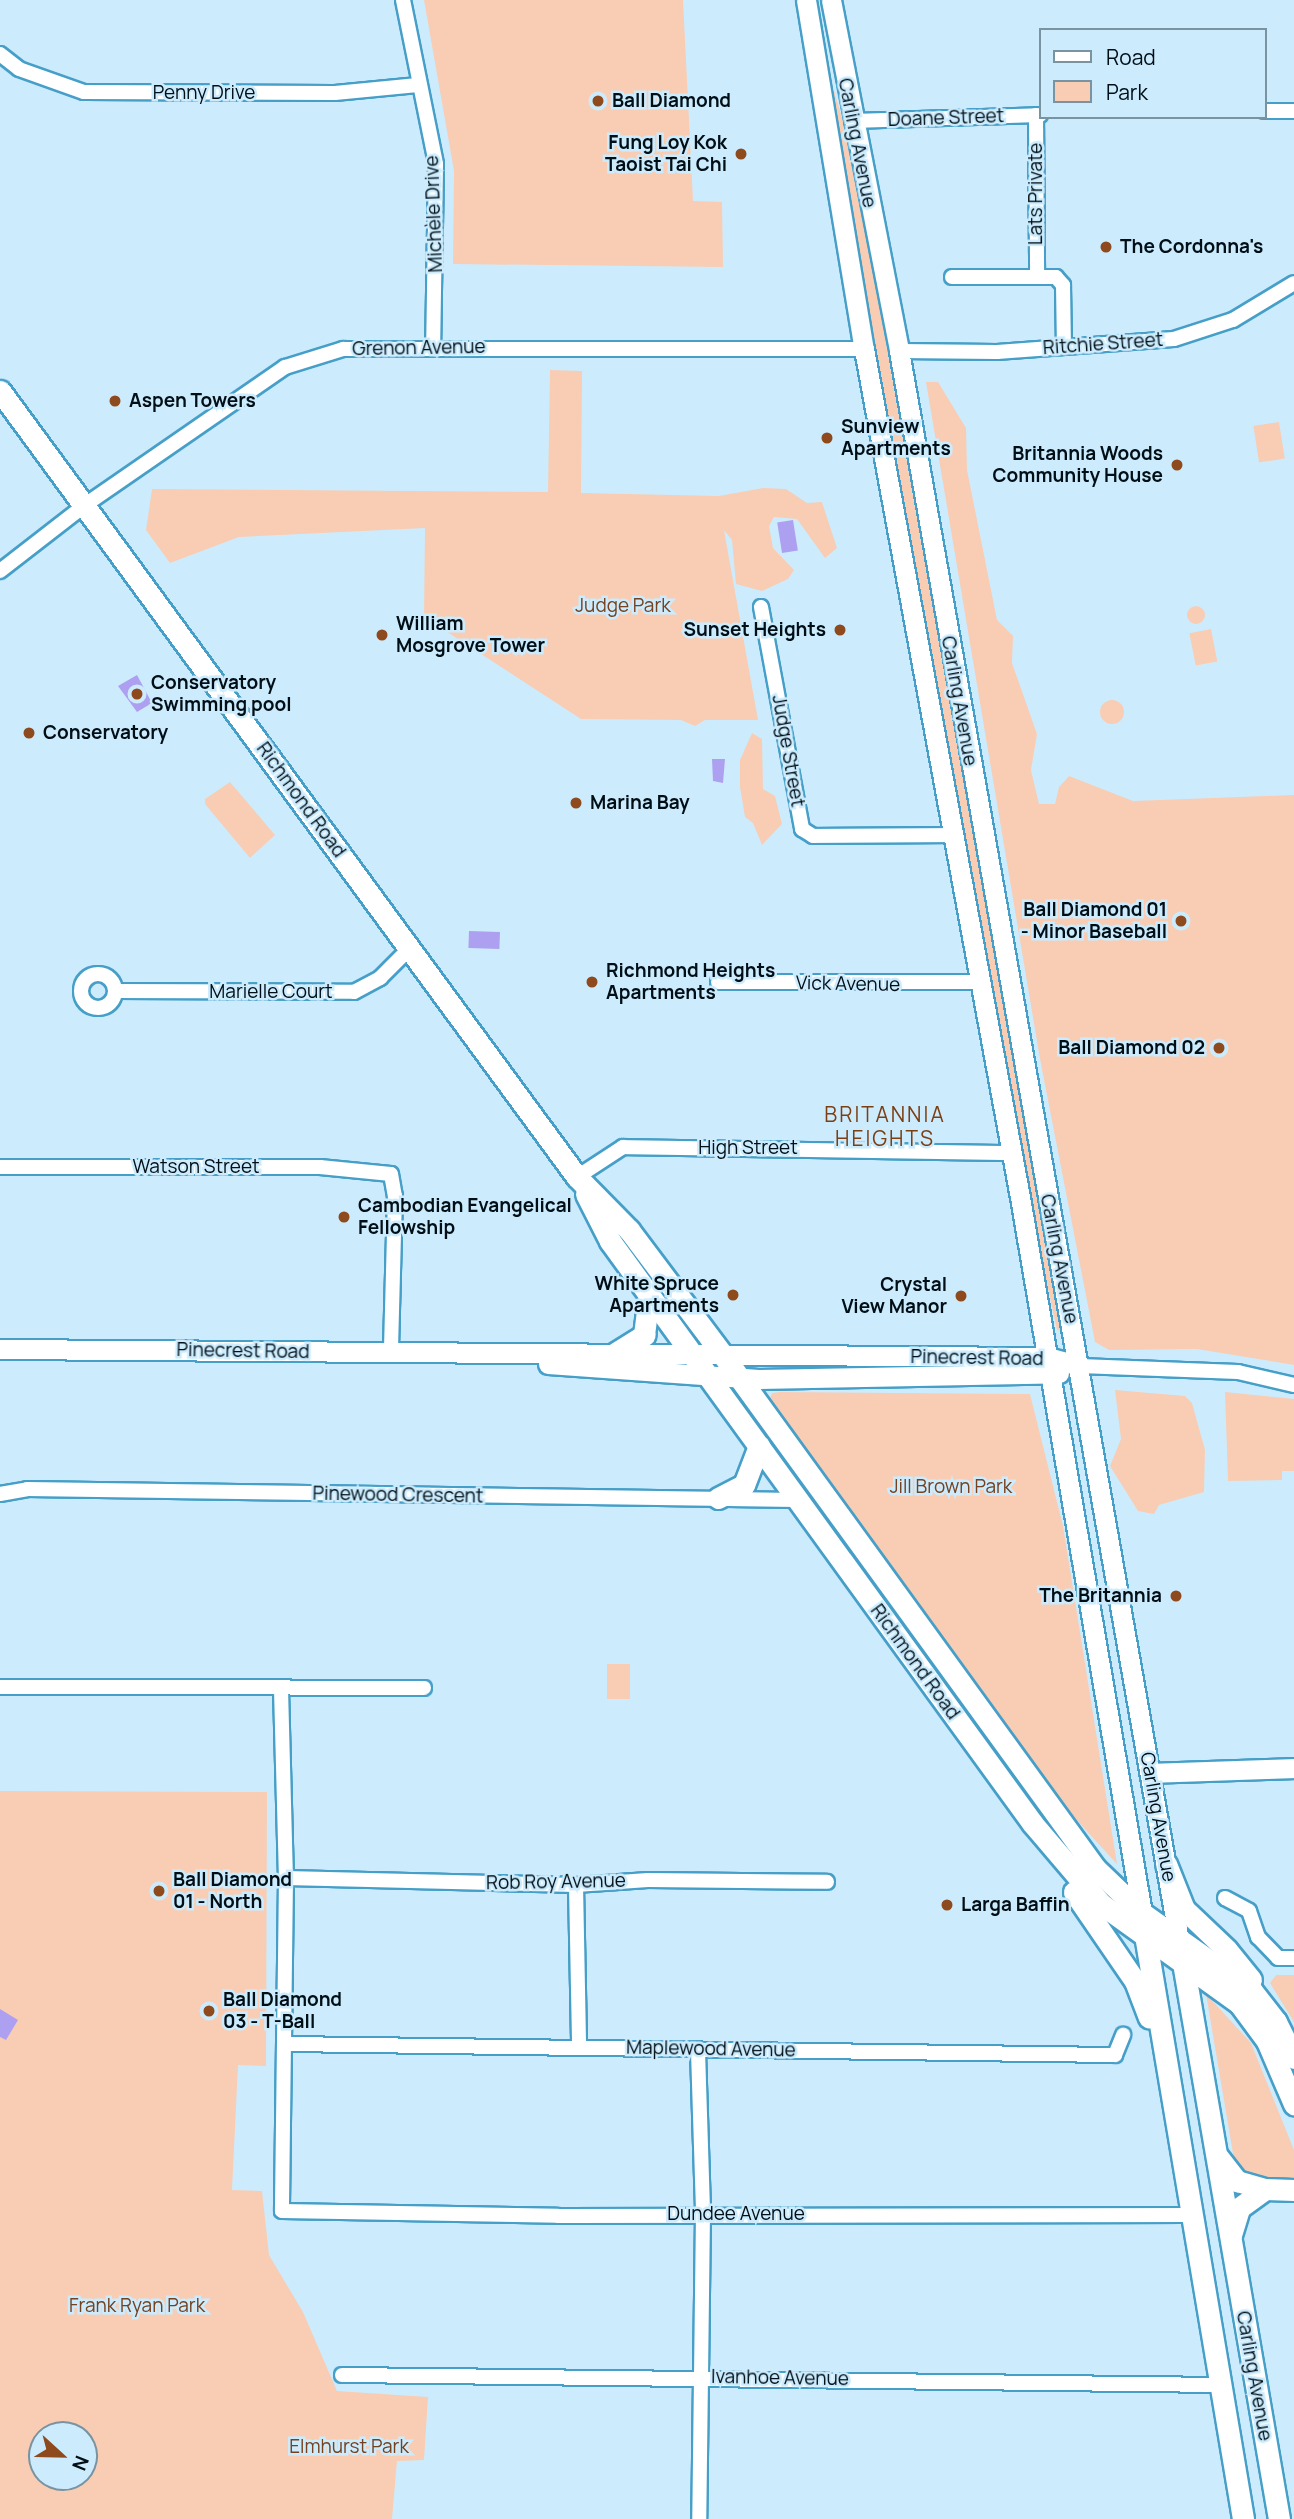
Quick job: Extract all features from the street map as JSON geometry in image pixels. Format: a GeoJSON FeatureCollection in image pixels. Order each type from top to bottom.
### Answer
{"type":"FeatureCollection","features":[{"type":"Feature","properties":{"kind":"main road","name":"Carling Avenue"},"geometry":{"type":"LineString","coordinates":[[806,0],[864,349],[1012,1153],[1243,2519]]}},
{"type":"Feature","properties":{"kind":"main road","name":"Carling Avenue"},"geometry":{"type":"LineString","coordinates":[[831,0],[852,121],[899,351],[1080,1366],[1279,2519]]}},
{"type":"Feature","properties":{"kind":"main road","name":"Richmond Road"},"geometry":{"type":"LineString","coordinates":[[0,391],[577,1177],[629,1230],[725,1357],[1095,1868],[1142,1913],[1178,1935],[1262,2001],[1294,2058]]}},
{"type":"Feature","properties":{"kind":"main road","name":"Richmond Road"},"geometry":{"type":"LineString","coordinates":[[577,1177],[610,1241],[1033,1824],[1101,1904],[1146,1938],[1182,1958],[1229,1994],[1259,2027],[1294,2104]]}},
{"type":"Feature","properties":{"kind":"main road"},"geometry":{"type":"LineString","coordinates":[[614,1354],[644,1335],[649,1295]]}},
{"type":"Feature","properties":{"kind":"main road","name":"Pinecrest Road"},"geometry":{"type":"LineString","coordinates":[[0,1349],[487,1356],[614,1354],[1080,1366]]}},
{"type":"Feature","properties":{"kind":"main road","name":"Pinecrest Road"},"geometry":{"type":"LineString","coordinates":[[487,1356],[600,1370],[740,1378],[1048,1366]]}},
{"type":"Feature","properties":{"kind":"main road"},"geometry":{"type":"LineString","coordinates":[[718,1498],[744,1485],[759,1446]]}},
{"type":"Feature","properties":{"kind":"main road"},"geometry":{"type":"LineString","coordinates":[[977,1746],[993,1729]]}},
{"type":"Feature","properties":{"kind":"main road"},"geometry":{"type":"LineString","coordinates":[[1150,1773],[1294,1768]]}},
{"type":"Feature","properties":{"kind":"main road"},"geometry":{"type":"LineString","coordinates":[[1033,1824],[1140,1991],[1171,2105]]}},
{"type":"Feature","properties":{"kind":"main road"},"geometry":{"type":"LineString","coordinates":[[1166,1864],[1184,1909],[1235,1957],[1262,2001]]}},
{"type":"Feature","properties":{"kind":"main road"},"geometry":{"type":"LineString","coordinates":[[1215,2151],[1230,2175],[1265,2189],[1294,2190]]}},
{"type":"Feature","properties":{"kind":"main road"},"geometry":{"type":"LineString","coordinates":[[1231,2240],[1239,2208],[1265,2189]]}},
{"type":"Feature","properties":{"kind":"street","name":"Michèle Drive"},"geometry":{"type":"LineString","coordinates":[[403,0],[436,164],[433,347]]}},
{"type":"Feature","properties":{"kind":"street","name":"Penny Drive"},"geometry":{"type":"LineString","coordinates":[[0,54],[19,69],[84,92],[335,93],[418,85]]}},
{"type":"Feature","properties":{"kind":"street"},"geometry":{"type":"LineString","coordinates":[[1266,111],[1294,111]]}},
{"type":"Feature","properties":{"kind":"street","name":"Doane Street"},"geometry":{"type":"LineString","coordinates":[[852,121],[1038,115]]}},
{"type":"Feature","properties":{"kind":"street","name":"Lats Private"},"geometry":{"type":"LineString","coordinates":[[1037,274],[1038,115]]}},
{"type":"Feature","properties":{"kind":"street"},"geometry":{"type":"LineString","coordinates":[[952,277],[1037,274],[1055,277],[1063,285],[1064,347]]}},
{"type":"Feature","properties":{"kind":"street","name":"Ritchie Street"},"geometry":{"type":"LineString","coordinates":[[899,351],[1064,347],[1174,339],[1204,332],[1294,283]]}},
{"type":"Feature","properties":{"kind":"street","name":"Grenon Avenue"},"geometry":{"type":"LineString","coordinates":[[0,571],[85,505],[285,367],[343,349],[864,349]]}},
{"type":"Feature","properties":{"kind":"street","name":"Judge Street"},"geometry":{"type":"LineString","coordinates":[[761,607],[802,829],[813,836],[952,835]]}},
{"type":"Feature","properties":{"kind":"street","name":"Marielle Court"},"geometry":{"type":"LineString","coordinates":[[116,991],[354,992],[380,978],[410,948]]}},
{"type":"Feature","properties":{"kind":"street","name":"Vick Avenue"},"geometry":{"type":"LineString","coordinates":[[718,982],[979,982]]}},
{"type":"Feature","properties":{"kind":"street","name":"High Street"},"geometry":{"type":"LineString","coordinates":[[577,1177],[623,1147],[1012,1153]]}},
{"type":"Feature","properties":{"kind":"street","name":"Watson Street"},"geometry":{"type":"LineString","coordinates":[[0,1167],[320,1167],[391,1174],[396,1196],[391,1353]]}},
{"type":"Feature","properties":{"kind":"street"},"geometry":{"type":"LineString","coordinates":[[1080,1366],[1238,1372],[1294,1385]]}},
{"type":"Feature","properties":{"kind":"street","name":"Pinewood Crescent"},"geometry":{"type":"LineString","coordinates":[[0,1494],[27,1489],[797,1500]]}},
{"type":"Feature","properties":{"kind":"street"},"geometry":{"type":"LineString","coordinates":[[0,1687],[424,1688]]}},
{"type":"Feature","properties":{"kind":"street"},"geometry":{"type":"LineString","coordinates":[[281,1689],[286,1878],[285,2044]]}},
{"type":"Feature","properties":{"kind":"street","name":"Rob Roy Avenue"},"geometry":{"type":"LineString","coordinates":[[286,1878],[576,1885],[648,1880],[827,1882]]}},
{"type":"Feature","properties":{"kind":"street"},"geometry":{"type":"LineString","coordinates":[[576,1885],[579,2047]]}},
{"type":"Feature","properties":{"kind":"street"},"geometry":{"type":"LineString","coordinates":[[1225,1898],[1249,1911],[1258,1937],[1278,1958],[1294,1958]]}},
{"type":"Feature","properties":{"kind":"street","name":"Maplewood Avenue"},"geometry":{"type":"LineString","coordinates":[[285,2044],[1115,2055],[1123,2035]]}},
{"type":"Feature","properties":{"kind":"street","name":"Dundee Avenue"},"geometry":{"type":"LineString","coordinates":[[285,2044],[282,2211],[558,2216],[704,2213],[1190,2215]]}},
{"type":"Feature","properties":{"kind":"street"},"geometry":{"type":"LineString","coordinates":[[698,2051],[704,2213],[699,2519]]}},
{"type":"Feature","properties":{"kind":"street","name":"Ivanhoe Avenue"},"geometry":{"type":"LineString","coordinates":[[342,2375],[701,2376],[1219,2385]]}},
{"type":"Feature","properties":{"kind":"green space"},"geometry":{"type":"Polygon","coordinates":[[[424,0],[683,0],[693,201],[722,202],[723,267],[453,264],[454,171],[424,0]]]}},
{"type":"Feature","properties":{"kind":"green space"},"geometry":{"type":"Polygon","coordinates":[[[834,91],[846,131],[880,310],[1061,1331],[1057,1330],[1032,1214],[996,1019],[830,93],[834,91]]]}},
{"type":"Feature","properties":{"kind":"green space","name":"Judge Park"},"geometry":{"type":"Polygon","coordinates":[[[550,370],[582,371],[581,493],[719,496],[763,488],[786,489],[807,503],[822,502],[837,548],[825,558],[797,519],[774,517],[769,526],[773,548],[794,570],[788,579],[762,591],[736,584],[732,540],[724,530],[758,720],[705,720],[695,726],[681,720],[581,719],[424,617],[425,528],[239,537],[170,563],[146,530],[152,489],[548,492],[550,370]]]}},
{"type":"Feature","properties":{"kind":"green space"},"geometry":{"type":"Polygon","coordinates":[[[926,382],[938,382],[966,428],[967,470],[997,620],[1013,636],[1012,663],[1037,734],[1031,770],[1039,804],[1055,804],[1059,787],[1069,776],[1133,801],[1294,795],[1294,1365],[1197,1349],[1109,1350],[1095,1342],[1040,1059],[926,382]]]}},
{"type":"Feature","properties":{"kind":"green space"},"geometry":{"type":"Polygon","coordinates":[[[1279,422],[1285,459],[1259,463],[1253,426],[1279,422]]]}},
{"type":"Feature","properties":{"kind":"green space"},"geometry":{"type":"Polygon","coordinates":[[[1192,606],[1200,606],[1205,615],[1203,622],[1192,624],[1187,619],[1187,611],[1192,606]]]}},
{"type":"Feature","properties":{"kind":"green space"},"geometry":{"type":"Polygon","coordinates":[[[1211,629],[1217,661],[1196,666],[1189,633],[1211,629]]]}},
{"type":"Feature","properties":{"kind":"green space"},"geometry":{"type":"Polygon","coordinates":[[[1112,700],[1121,703],[1124,712],[1121,721],[1112,724],[1103,721],[1100,712],[1103,703],[1112,700]]]}},
{"type":"Feature","properties":{"kind":"green space"},"geometry":{"type":"Polygon","coordinates":[[[752,733],[762,739],[763,789],[775,796],[782,824],[762,845],[753,823],[745,817],[740,787],[740,760],[752,733]]]}},
{"type":"Feature","properties":{"kind":"green space"},"geometry":{"type":"Polygon","coordinates":[[[230,782],[275,835],[250,858],[205,804],[205,799],[230,782]]]}},
{"type":"Feature","properties":{"kind":"green space"},"geometry":{"type":"Polygon","coordinates":[[[1115,1390],[1185,1396],[1192,1403],[1205,1450],[1204,1492],[1159,1505],[1154,1514],[1138,1511],[1110,1466],[1121,1439],[1115,1390]]]}},
{"type":"Feature","properties":{"kind":"green space"},"geometry":{"type":"Polygon","coordinates":[[[1225,1392],[1294,1399],[1294,1471],[1282,1471],[1282,1480],[1228,1481],[1225,1392]]]}},
{"type":"Feature","properties":{"kind":"green space","name":"Jill Brown Park"},"geometry":{"type":"Polygon","coordinates":[[[772,1393],[1030,1394],[1063,1526],[1117,1864],[1073,1816],[803,1449],[769,1400],[772,1393]]]}},
{"type":"Feature","properties":{"kind":"green space"},"geometry":{"type":"Polygon","coordinates":[[[607,1664],[630,1664],[630,1699],[607,1699],[607,1664]]]}},
{"type":"Feature","properties":{"kind":"green space","name":"Frank Ryan Park"},"geometry":{"type":"Polygon","coordinates":[[[0,1791],[267,1792],[266,2066],[238,2065],[232,2190],[262,2191],[269,2255],[303,2312],[337,2391],[428,2397],[424,2460],[397,2461],[392,2519],[0,2519],[0,1791]]]}},
{"type":"Feature","properties":{"kind":"green space"},"geometry":{"type":"Polygon","coordinates":[[[1276,1975],[1294,1975],[1294,2022],[1270,1983],[1276,1975]]]}},
{"type":"Feature","properties":{"kind":"green space"},"geometry":{"type":"Polygon","coordinates":[[[1206,1994],[1251,2043],[1294,2150],[1294,2179],[1252,2178],[1236,2171],[1206,1994]]]}},
{"type":"Feature","properties":{"kind":"shaded area"},"geometry":{"type":"Polygon","coordinates":[[[793,520],[798,551],[782,553],[777,523],[793,520]]]}},
{"type":"Feature","properties":{"kind":"shaded area","name":"Conservatory Swimming pool"},"geometry":{"type":"Polygon","coordinates":[[[137,675],[152,703],[137,712],[118,686],[137,675]]]}},
{"type":"Feature","properties":{"kind":"shaded area"},"geometry":{"type":"Polygon","coordinates":[[[712,759],[725,759],[723,783],[713,781],[712,759]]]}},
{"type":"Feature","properties":{"kind":"shaded area"},"geometry":{"type":"Polygon","coordinates":[[[469,931],[500,932],[499,949],[468,948],[469,931]]]}},
{"type":"Feature","properties":{"kind":"shaded area"},"geometry":{"type":"Polygon","coordinates":[[[0,2009],[18,2020],[6,2040],[0,2037],[0,2009]]]}},
{"type":"Feature","properties":{"kind":"place","name":"Ball Diamond"},"geometry":{"type":"Point","coordinates":[598,101]}},
{"type":"Feature","properties":{"kind":"place","name":"Fung Loy Kok Taoist Tai Chi"},"geometry":{"type":"Point","coordinates":[741,154]}},
{"type":"Feature","properties":{"kind":"place","name":"The Cordonna's"},"geometry":{"type":"Point","coordinates":[1106,247]}},
{"type":"Feature","properties":{"kind":"place","name":"Aspen Towers"},"geometry":{"type":"Point","coordinates":[115,401]}},
{"type":"Feature","properties":{"kind":"place","name":"Sunview Apartments"},"geometry":{"type":"Point","coordinates":[827,438]}},
{"type":"Feature","properties":{"kind":"place","name":"Britannia Woods Community House"},"geometry":{"type":"Point","coordinates":[1177,465]}},
{"type":"Feature","properties":{"kind":"place","name":"Sunset Heights"},"geometry":{"type":"Point","coordinates":[840,630]}},
{"type":"Feature","properties":{"kind":"place","name":"William Mosgrove Tower"},"geometry":{"type":"Point","coordinates":[382,635]}},
{"type":"Feature","properties":{"kind":"place","name":"Conservatory Swimming pool"},"geometry":{"type":"Point","coordinates":[137,694]}},
{"type":"Feature","properties":{"kind":"place","name":"Conservatory"},"geometry":{"type":"Point","coordinates":[29,733]}},
{"type":"Feature","properties":{"kind":"place","name":"Marina Bay"},"geometry":{"type":"Point","coordinates":[576,803]}},
{"type":"Feature","properties":{"kind":"place","name":"Ball Diamond 01 - Minor Baseball"},"geometry":{"type":"Point","coordinates":[1181,921]}},
{"type":"Feature","properties":{"kind":"place","name":"Richmond Heights Apartments"},"geometry":{"type":"Point","coordinates":[592,982]}},
{"type":"Feature","properties":{"kind":"place","name":"Ball Diamond 02"},"geometry":{"type":"Point","coordinates":[1219,1048]}},
{"type":"Feature","properties":{"kind":"place","name":"Cambodian Evangelical Fellowship"},"geometry":{"type":"Point","coordinates":[344,1217]}},
{"type":"Feature","properties":{"kind":"place","name":"White Spruce Apartments"},"geometry":{"type":"Point","coordinates":[733,1295]}},
{"type":"Feature","properties":{"kind":"place","name":"Crystal View Manor"},"geometry":{"type":"Point","coordinates":[961,1296]}},
{"type":"Feature","properties":{"kind":"place","name":"The Britannia"},"geometry":{"type":"Point","coordinates":[1176,1596]}},
{"type":"Feature","properties":{"kind":"place","name":"Ball Diamond 01 - North"},"geometry":{"type":"Point","coordinates":[159,1891]}},
{"type":"Feature","properties":{"kind":"place","name":"Larga Baffin"},"geometry":{"type":"Point","coordinates":[947,1905]}},
{"type":"Feature","properties":{"kind":"place","name":"Ball Diamond 03 - T-Ball"},"geometry":{"type":"Point","coordinates":[209,2011]}},
{"type":"Feature","properties":{"kind":"district","name":"BRITANNIA HEIGHTS"},"geometry":{"type":"Point","coordinates":[885,1126]}},
{"type":"Feature","properties":{"kind":"park label","name":"Elmhurst Park"},"geometry":{"type":"Point","coordinates":[349,2447]}}]}
